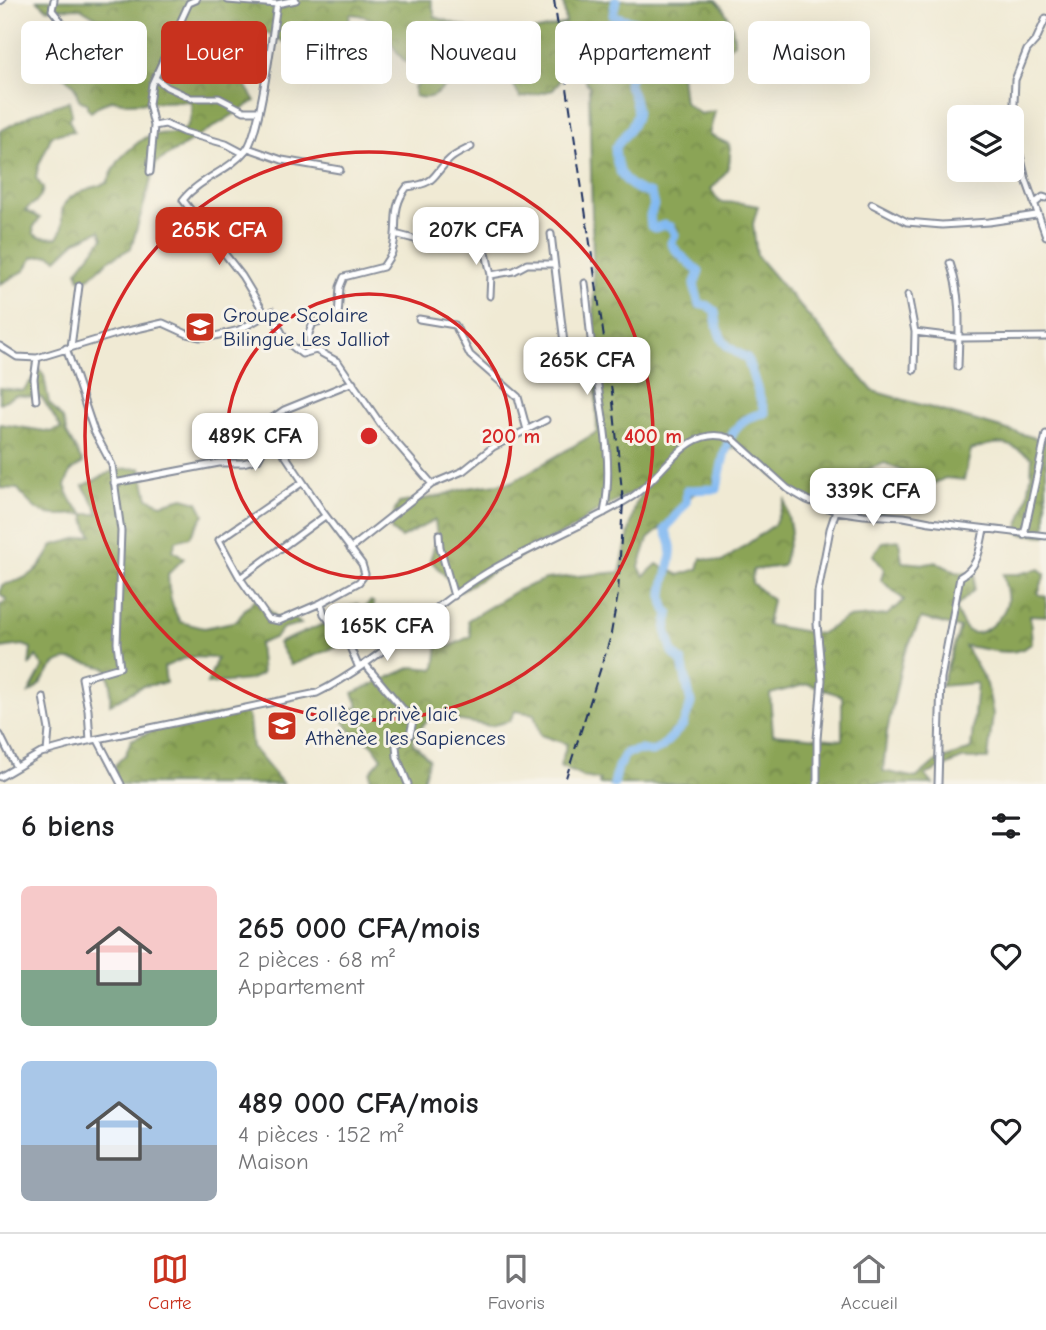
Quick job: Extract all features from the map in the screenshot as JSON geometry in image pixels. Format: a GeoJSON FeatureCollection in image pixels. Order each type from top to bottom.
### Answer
{"type":"FeatureCollection","features":[{"type":"Feature","properties":{"kind":"street"},"geometry":{"type":"LineString","coordinates":[[54,0],[52,10],[61,21]]}},
{"type":"Feature","properties":{"kind":"street"},"geometry":{"type":"LineString","coordinates":[[150,172],[154,126],[149,104],[152,84],[189,3],[196,0]]}},
{"type":"Feature","properties":{"kind":"street"},"geometry":{"type":"LineString","coordinates":[[228,0],[277,4],[296,0]]}},
{"type":"Feature","properties":{"kind":"street"},"geometry":{"type":"LineString","coordinates":[[277,4],[259,111],[246,151],[226,169],[189,192],[183,200],[242,276],[265,314],[274,317],[287,342],[302,354],[316,349],[338,362],[382,426],[432,484]]}},
{"type":"Feature","properties":{"kind":"street"},"geometry":{"type":"LineString","coordinates":[[1045,234],[1036,215],[1026,180],[1013,126],[1013,112],[1015,80],[1027,50],[1036,40],[1046,18]]}},
{"type":"Feature","properties":{"kind":"street"},"geometry":{"type":"LineString","coordinates":[[155,78],[191,98],[219,99],[244,111],[259,111]]}},
{"type":"Feature","properties":{"kind":"street"},"geometry":{"type":"LineString","coordinates":[[154,126],[165,124],[246,151],[340,170]]}},
{"type":"Feature","properties":{"kind":"street"},"geometry":{"type":"LineString","coordinates":[[310,351],[309,333],[313,323],[338,317],[340,287],[344,277],[383,267],[391,253],[398,198],[407,187],[421,185],[435,177],[450,159],[471,147]]}},
{"type":"Feature","properties":{"kind":"street"},"geometry":{"type":"LineString","coordinates":[[1034,204],[1043,197],[1046,198]]}},
{"type":"Feature","properties":{"kind":"street"},"geometry":{"type":"LineString","coordinates":[[872,204],[907,222],[930,224],[989,222],[1036,215]]}},
{"type":"Feature","properties":{"kind":"street"},"geometry":{"type":"LineString","coordinates":[[395,234],[418,240],[524,232]]}},
{"type":"Feature","properties":{"kind":"street"},"geometry":{"type":"LineString","coordinates":[[551,234],[564,343],[570,347],[592,347]]}},
{"type":"Feature","properties":{"kind":"street"},"geometry":{"type":"LineString","coordinates":[[482,235],[491,275],[490,296]]}},
{"type":"Feature","properties":{"kind":"street"},"geometry":{"type":"LineString","coordinates":[[950,263],[957,281],[958,367]]}},
{"type":"Feature","properties":{"kind":"street"},"geometry":{"type":"LineString","coordinates":[[491,275],[514,271],[527,264],[554,264]]}},
{"type":"Feature","properties":{"kind":"street"},"geometry":{"type":"LineString","coordinates":[[585,283],[603,414],[609,488],[604,513]]}},
{"type":"Feature","properties":{"kind":"street"},"geometry":{"type":"LineString","coordinates":[[79,286],[68,348],[94,431],[112,466],[121,531],[117,643],[120,667],[82,678],[90,741]]}},
{"type":"Feature","properties":{"kind":"street"},"geometry":{"type":"LineString","coordinates":[[908,295],[915,332],[914,370]]}},
{"type":"Feature","properties":{"kind":"street"},"geometry":{"type":"LineString","coordinates":[[0,346],[17,357],[37,358],[163,323],[187,334],[215,336],[239,330],[273,311]]}},
{"type":"Feature","properties":{"kind":"street"},"geometry":{"type":"LineString","coordinates":[[419,319],[455,325],[470,355],[519,397],[527,430]]}},
{"type":"Feature","properties":{"kind":"street"},"geometry":{"type":"LineString","coordinates":[[915,332],[959,338],[1046,337]]}},
{"type":"Feature","properties":{"kind":"street"},"geometry":{"type":"LineString","coordinates":[[36,400],[34,379],[37,358]]}},
{"type":"Feature","properties":{"kind":"street"},"geometry":{"type":"LineString","coordinates":[[114,482],[219,463],[243,463],[258,459],[270,437],[271,419],[284,410],[353,382]]}},
{"type":"Feature","properties":{"kind":"street"},"geometry":{"type":"LineString","coordinates":[[351,549],[432,484],[463,471],[493,447],[546,420]]}},
{"type":"Feature","properties":{"kind":"street"},"geometry":{"type":"LineString","coordinates":[[0,777],[47,752],[317,693],[345,679],[488,572],[631,498],[688,445],[712,434],[731,438],[788,489],[836,511],[1046,536]]}},
{"type":"Feature","properties":{"kind":"street"},"geometry":{"type":"LineString","coordinates":[[1024,535],[1046,434]]}},
{"type":"Feature","properties":{"kind":"street"},"geometry":{"type":"LineString","coordinates":[[270,437],[279,446],[362,564],[365,574],[359,582],[321,603],[279,621],[268,619],[240,578],[219,540],[303,482]]}},
{"type":"Feature","properties":{"kind":"street"},"geometry":{"type":"LineString","coordinates":[[817,784],[817,739],[822,680],[817,624],[818,592],[836,511]]}},
{"type":"Feature","properties":{"kind":"street"},"geometry":{"type":"LineString","coordinates":[[240,578],[326,516]]}},
{"type":"Feature","properties":{"kind":"street"},"geometry":{"type":"LineString","coordinates":[[939,784],[941,678],[947,640],[957,605],[960,577],[969,572],[977,559],[984,529]]}},
{"type":"Feature","properties":{"kind":"street"},"geometry":{"type":"LineString","coordinates":[[439,534],[454,596]]}},
{"type":"Feature","properties":{"kind":"street"},"geometry":{"type":"LineString","coordinates":[[321,603],[324,614],[362,666],[413,721],[410,735],[396,745],[397,757],[408,784]]}},
{"type":"Feature","properties":{"kind":"street"},"geometry":{"type":"LineString","coordinates":[[43,697],[49,730],[47,752]]}},
{"type":"Feature","properties":{"kind":"street"},"geometry":{"type":"LineString","coordinates":[[0,735],[16,767]]}},
{"type":"Feature","properties":{"kind":"street"},"geometry":{"type":"LineString","coordinates":[[98,740],[121,784]]}},
{"type":"Feature","properties":{"kind":"green space"},"geometry":{"type":"Polygon","coordinates":[[[37,0],[431,0],[435,17],[448,21],[406,21],[406,61],[392,44],[392,21],[374,21],[350,14],[349,21],[281,21],[281,40],[267,33],[267,21],[161,21],[161,84],[244,84],[255,101],[156,163],[131,248],[108,261],[89,278],[80,279],[77,271],[103,238],[100,230],[76,241],[57,259],[50,255],[33,257],[24,271],[0,284],[0,131],[34,113],[69,101],[72,114],[69,120],[74,131],[52,135],[36,178],[43,188],[41,196],[25,210],[40,218],[33,228],[34,234],[57,238],[67,200],[79,192],[107,183],[120,159],[140,141],[148,136],[182,130],[188,125],[191,116],[191,101],[127,103],[113,100],[91,112],[87,103],[79,99],[72,84],[147,84],[147,21],[102,21],[80,8],[47,9],[37,0]]]}},
{"type":"Feature","properties":{"kind":"green space"},"geometry":{"type":"Polygon","coordinates":[[[563,0],[716,0],[730,20],[566,21],[563,0]]]}},
{"type":"Feature","properties":{"kind":"green space"},"geometry":{"type":"Polygon","coordinates":[[[555,26],[555,84],[558,84],[553,90],[520,98],[513,85],[541,84],[541,29],[555,26]]]}},
{"type":"Feature","properties":{"kind":"green space"},"geometry":{"type":"Polygon","coordinates":[[[419,84],[450,84],[428,97],[415,96],[414,87],[419,84]]]}},
{"type":"Feature","properties":{"kind":"green space"},"geometry":{"type":"Polygon","coordinates":[[[588,84],[682,84],[684,102],[700,114],[715,111],[709,135],[729,144],[730,158],[721,179],[711,189],[719,202],[758,206],[753,224],[757,256],[873,391],[1046,441],[1046,536],[1021,534],[1017,530],[1028,495],[1032,458],[1009,445],[997,444],[971,450],[964,480],[945,478],[931,485],[885,463],[852,475],[851,507],[904,517],[836,511],[788,489],[742,447],[725,453],[717,489],[693,494],[665,529],[662,527],[648,539],[639,567],[644,576],[657,564],[679,575],[698,569],[701,558],[722,562],[774,525],[785,500],[791,532],[783,566],[753,570],[752,583],[772,600],[767,625],[820,634],[847,618],[887,615],[904,600],[881,580],[884,569],[873,555],[882,542],[899,540],[902,562],[936,562],[956,572],[975,574],[974,590],[955,608],[965,628],[970,632],[987,629],[1005,608],[1007,596],[1003,574],[1039,569],[1045,574],[1038,594],[1046,597],[1046,616],[1030,615],[1032,643],[1025,648],[1009,652],[965,646],[987,684],[993,714],[988,759],[962,759],[925,775],[933,784],[599,784],[600,780],[583,777],[560,766],[567,744],[540,735],[534,714],[515,711],[510,721],[490,726],[433,716],[423,725],[412,742],[429,759],[422,784],[371,784],[370,772],[382,758],[373,745],[361,736],[356,738],[338,713],[359,707],[353,693],[412,667],[435,669],[439,637],[449,647],[471,636],[468,620],[516,591],[546,579],[620,572],[635,506],[647,484],[460,591],[430,560],[437,538],[435,520],[401,538],[391,530],[394,512],[399,503],[467,488],[512,482],[597,432],[588,84]],[[921,618],[903,657],[887,732],[883,771],[916,778],[935,762],[971,749],[977,683],[941,686],[960,628],[921,618]],[[808,684],[770,694],[773,734],[842,740],[842,696],[808,684]]]}},
{"type":"Feature","properties":{"kind":"green space"},"geometry":{"type":"Polygon","coordinates":[[[40,370],[44,376],[49,403],[63,419],[67,434],[83,463],[71,471],[65,486],[72,502],[84,514],[45,514],[33,506],[18,489],[0,488],[0,424],[51,432],[61,428],[42,398],[16,395],[0,403],[0,388],[23,391],[40,370]]]}},
{"type":"Feature","properties":{"kind":"green space"},"geometry":{"type":"Polygon","coordinates":[[[141,468],[148,498],[161,504],[183,498],[198,502],[204,514],[190,537],[176,541],[173,550],[184,558],[168,574],[171,599],[180,622],[204,628],[237,621],[257,598],[277,618],[291,616],[301,624],[283,628],[276,637],[259,644],[262,674],[249,680],[207,684],[217,658],[187,657],[164,667],[166,683],[143,686],[110,704],[111,685],[107,668],[66,660],[55,665],[29,693],[43,667],[36,656],[29,666],[31,648],[23,645],[0,648],[0,606],[7,600],[0,594],[2,585],[27,577],[39,568],[53,545],[92,535],[84,514],[98,514],[83,486],[117,469],[141,468]]]}},
{"type":"Feature","properties":{"kind":"green space"},"geometry":{"type":"Polygon","coordinates":[[[371,601],[374,603],[372,618],[353,631],[350,627],[339,632],[344,641],[336,647],[291,665],[278,643],[324,624],[337,613],[357,604],[363,609],[371,601]]]}},
{"type":"Feature","properties":{"kind":"green space"},"geometry":{"type":"Polygon","coordinates":[[[245,710],[249,719],[252,747],[283,784],[117,784],[115,765],[126,754],[131,740],[162,727],[245,710]]]}},
{"type":"Feature","properties":{"kind":"waterway"},"geometry":{"type":"LineString","coordinates":[[614,784],[618,767],[626,753],[640,750],[652,752],[661,748],[683,725],[691,703],[682,662],[673,653],[666,630],[669,614],[663,590],[671,544],[665,529],[686,503],[687,490],[717,489],[725,452],[735,431],[742,423],[765,413],[747,358],[732,350],[723,340],[715,311],[699,304],[694,285],[699,272],[673,247],[671,243],[675,235],[671,227],[651,226],[650,216],[654,205],[651,194],[635,188],[620,172],[615,148],[633,124],[637,111],[628,83],[645,51],[651,30],[613,15],[616,0]]}},
{"type":"Feature","properties":{"kind":"railway"},"geometry":{"type":"LineString","coordinates":[[554,0],[612,392],[623,501],[618,594],[610,639],[564,784]]}},
{"type":"Feature","properties":{"kind":"place","name":"Groupe Scolaire Bilingue Les Jalliot"},"geometry":{"type":"Point","coordinates":[200,327]}},
{"type":"Feature","properties":{"kind":"place","name":"Collège privè laic Athènèe les Sapiences"},"geometry":{"type":"Point","coordinates":[282,726]}}]}
